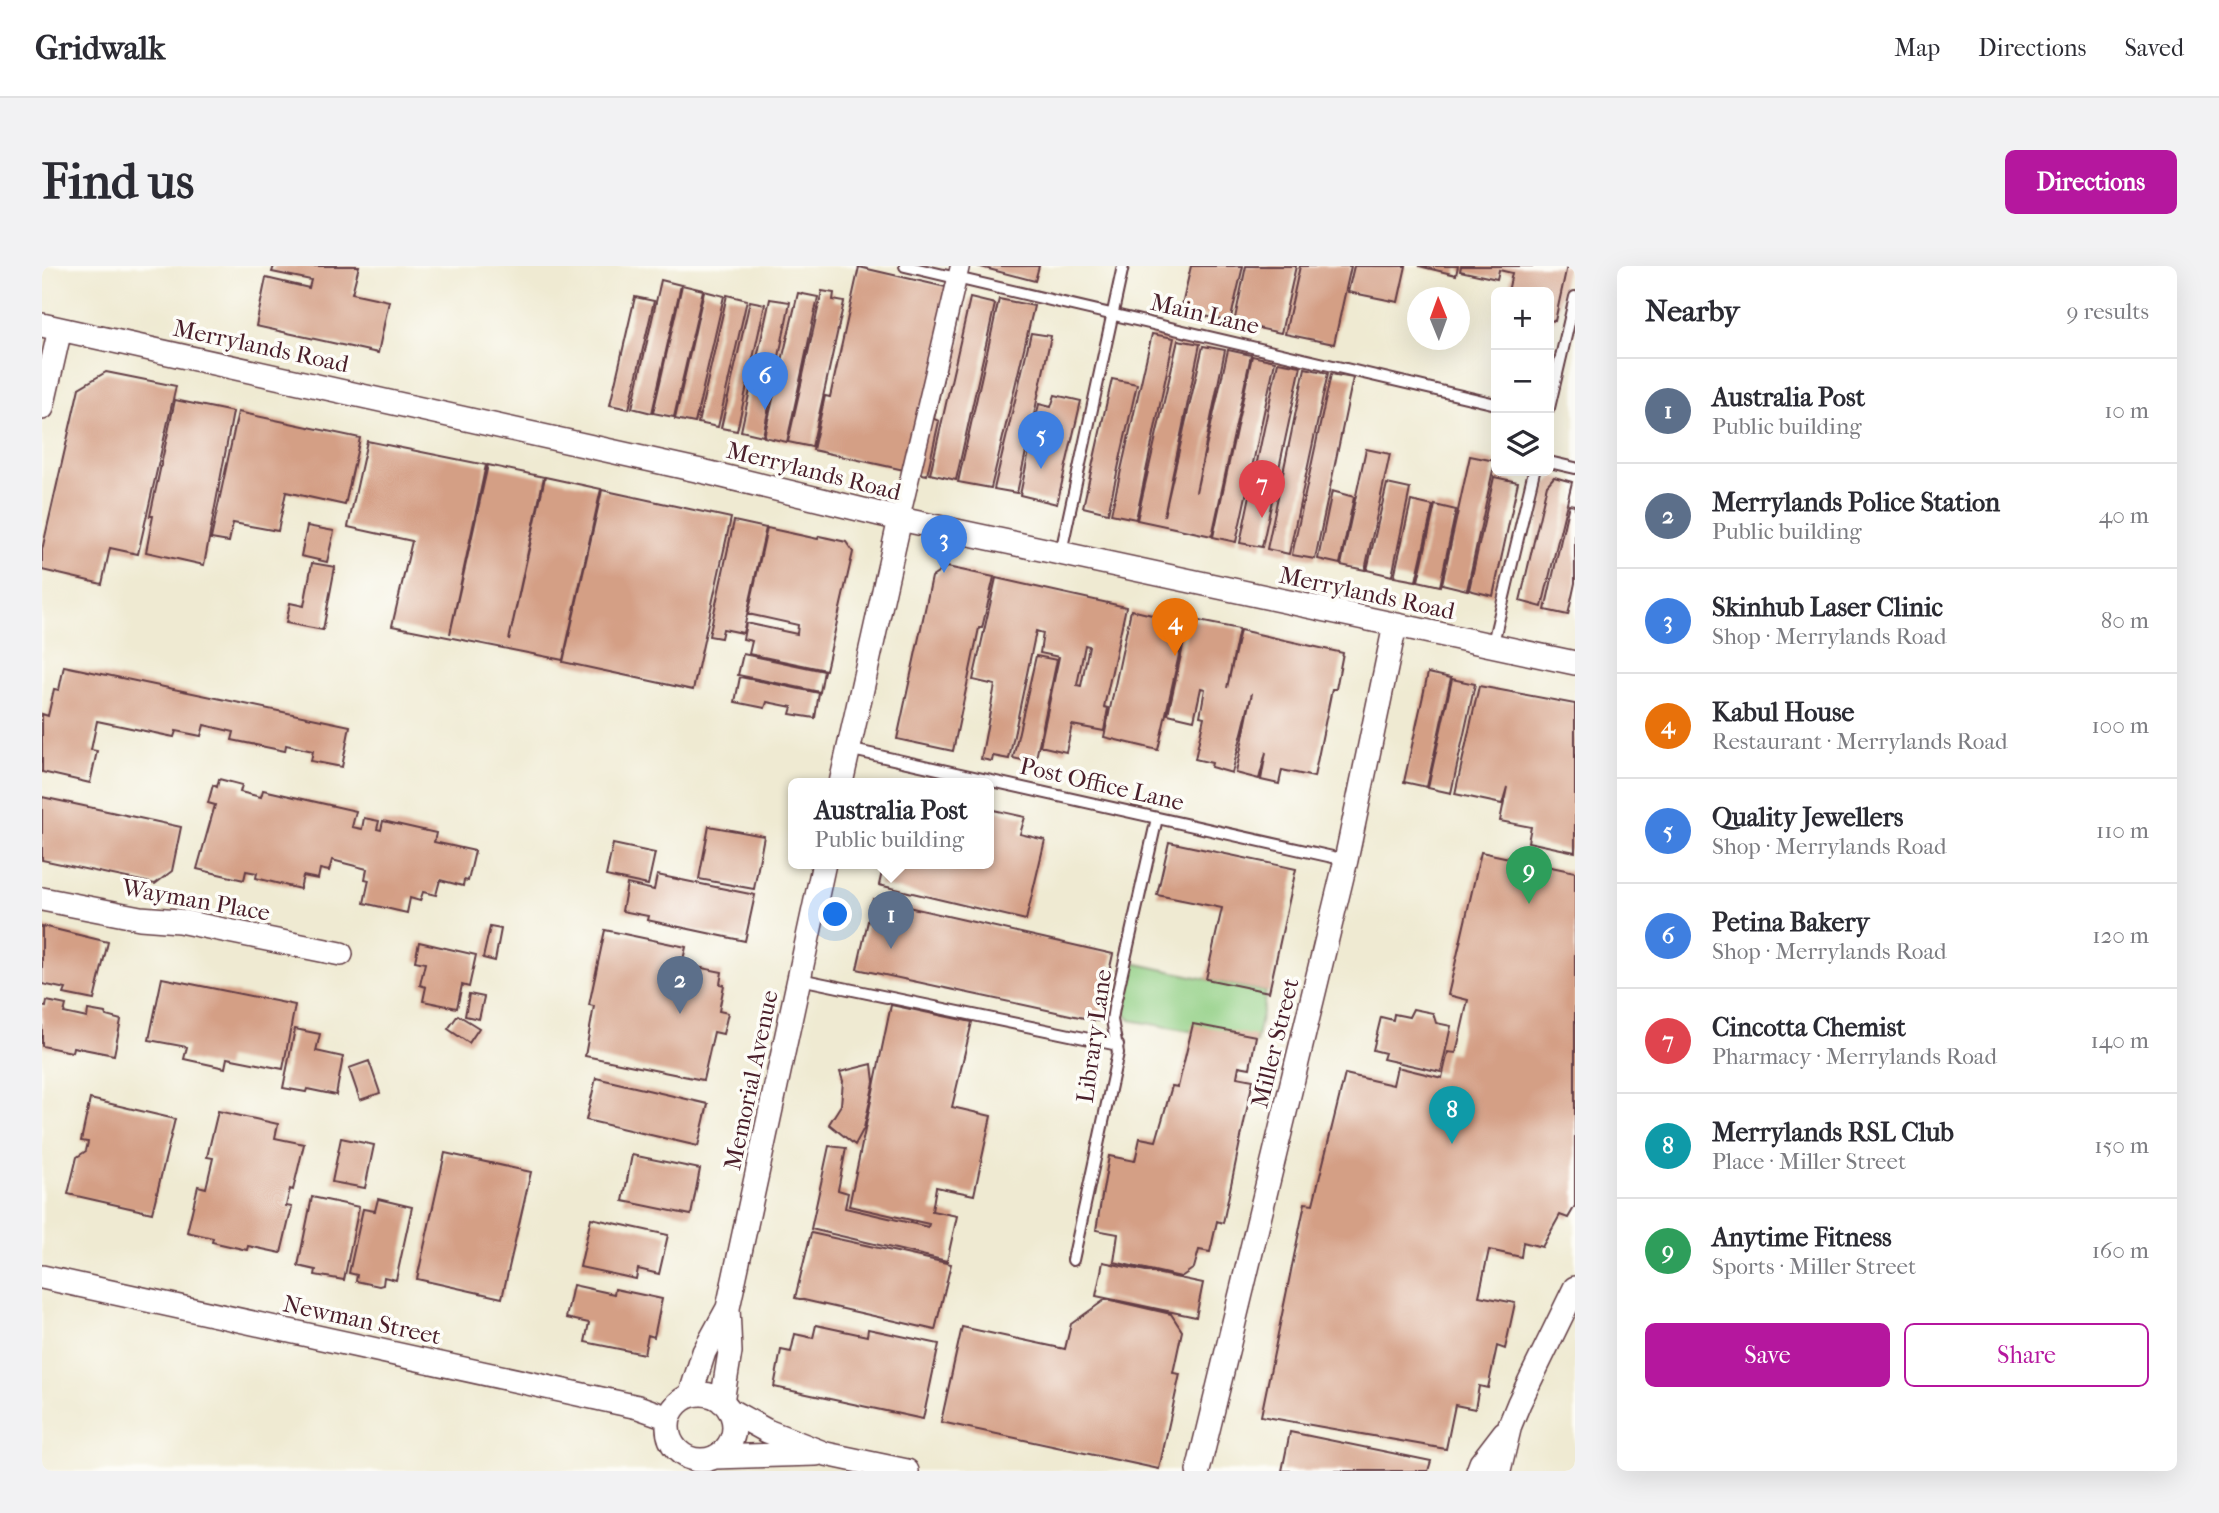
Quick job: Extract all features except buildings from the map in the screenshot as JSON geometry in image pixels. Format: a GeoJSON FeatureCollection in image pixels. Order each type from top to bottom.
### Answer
{"type":"FeatureCollection","features":[{"type":"Feature","properties":{"kind":"street"},"geometry":{"type":"LineString","coordinates":[[842,778],[959,272]]}},
{"type":"Feature","properties":{"kind":"street"},"geometry":{"type":"LineString","coordinates":[[42,408],[51,327]]}},
{"type":"Feature","properties":{"kind":"street","name":"Merrylands Road"},"geometry":{"type":"LineString","coordinates":[[51,327],[683,467],[900,519],[1575,663]]}},
{"type":"Feature","properties":{"kind":"street","name":"Miller Street"},"geometry":{"type":"LineString","coordinates":[[1198,1471],[1346,860],[1395,625]]}},
{"type":"Feature","properties":{"kind":"street","name":"Memorial Avenue"},"geometry":{"type":"LineString","coordinates":[[726,1406],[730,1352],[728,1308],[823,869]]}},
{"type":"Feature","properties":{"kind":"street","name":"Wayman Place"},"geometry":{"type":"LineString","coordinates":[[42,899],[140,918],[179,921],[341,954]]}},
{"type":"Feature","properties":{"kind":"street","name":"Newman Street"},"geometry":{"type":"LineString","coordinates":[[42,1277],[638,1407],[669,1418]]}},
{"type":"Feature","properties":{"kind":"street"},"geometry":{"type":"LineString","coordinates":[[1499,1471],[1510,1425],[1519,1402],[1575,1288]]}},
{"type":"Feature","properties":{"kind":"street","name":"Memorial Avenue"},"geometry":{"type":"LineString","coordinates":[[690,1396],[704,1352],[728,1308]]}},
{"type":"Feature","properties":{"kind":"street"},"geometry":{"type":"LineString","coordinates":[[826,1454],[700,1463],[676,1449],[667,1429],[669,1418],[681,1401],[701,1394],[767,1431],[826,1454],[908,1471]]}},
{"type":"Feature","properties":{"kind":"street"},"geometry":{"type":"LineString","coordinates":[[700,1463],[724,1451],[734,1432],[734,1421],[726,1406]]}},
{"type":"Feature","properties":{"kind":"street"},"geometry":{"type":"LineString","coordinates":[[1478,1471],[1481,1463],[1510,1425]]}},
{"type":"Feature","properties":{"kind":"lane","name":"Main Lane"},"geometry":{"type":"LineString","coordinates":[[905,266],[959,272],[1112,313],[1491,403]]}},
{"type":"Feature","properties":{"kind":"lane"},"geometry":{"type":"LineString","coordinates":[[1061,552],[1123,266]]}},
{"type":"Feature","properties":{"kind":"lane"},"geometry":{"type":"LineString","coordinates":[[1554,387],[1575,297]]}},
{"type":"Feature","properties":{"kind":"lane"},"geometry":{"type":"LineString","coordinates":[[1554,463],[1575,468]]}},
{"type":"Feature","properties":{"kind":"lane"},"geometry":{"type":"LineString","coordinates":[[1492,647],[1533,476]]}},
{"type":"Feature","properties":{"kind":"lane","name":"Post Office Lane"},"geometry":{"type":"LineString","coordinates":[[848,749],[978,778]]}},
{"type":"Feature","properties":{"kind":"lane","name":"Post Office Lane"},"geometry":{"type":"LineString","coordinates":[[994,782],[1346,860]]}},
{"type":"Feature","properties":{"kind":"lane","name":"Library Lane"},"geometry":{"type":"LineString","coordinates":[[1073,1260],[1118,1045],[1112,1020],[1157,818]]}},
{"type":"Feature","properties":{"kind":"lane"},"geometry":{"type":"LineString","coordinates":[[800,979],[1118,1045]]}},
{"type":"Feature","properties":{"kind":"green space"},"geometry":{"type":"Polygon","coordinates":[[[1133,963],[1266,992],[1256,1043],[1130,1020],[1124,1013],[1133,963]]]}},
{"type":"Feature","properties":{"kind":"place","name":"Petina Bakery"},"geometry":{"type":"Point","coordinates":[765,410]}},
{"type":"Feature","properties":{"kind":"place","name":"Quality Jewellers"},"geometry":{"type":"Point","coordinates":[1041,469]}},
{"type":"Feature","properties":{"kind":"place","name":"Cincotta Chemist"},"geometry":{"type":"Point","coordinates":[1262,518]}},
{"type":"Feature","properties":{"kind":"place","name":"Skinhub Laser Clinic"},"geometry":{"type":"Point","coordinates":[944,573]}},
{"type":"Feature","properties":{"kind":"place","name":"Kabul House"},"geometry":{"type":"Point","coordinates":[1175,656]}},
{"type":"Feature","properties":{"kind":"place","name":"Anytime Fitness"},"geometry":{"type":"Point","coordinates":[1529,904]}},
{"type":"Feature","properties":{"kind":"place","name":"Australia Post"},"geometry":{"type":"Point","coordinates":[891,949]}},
{"type":"Feature","properties":{"kind":"place","name":"Merrylands Police Station"},"geometry":{"type":"Point","coordinates":[680,1014]}},
{"type":"Feature","properties":{"kind":"place","name":"Merrylands RSL Club"},"geometry":{"type":"Point","coordinates":[1452,1144]}}]}
